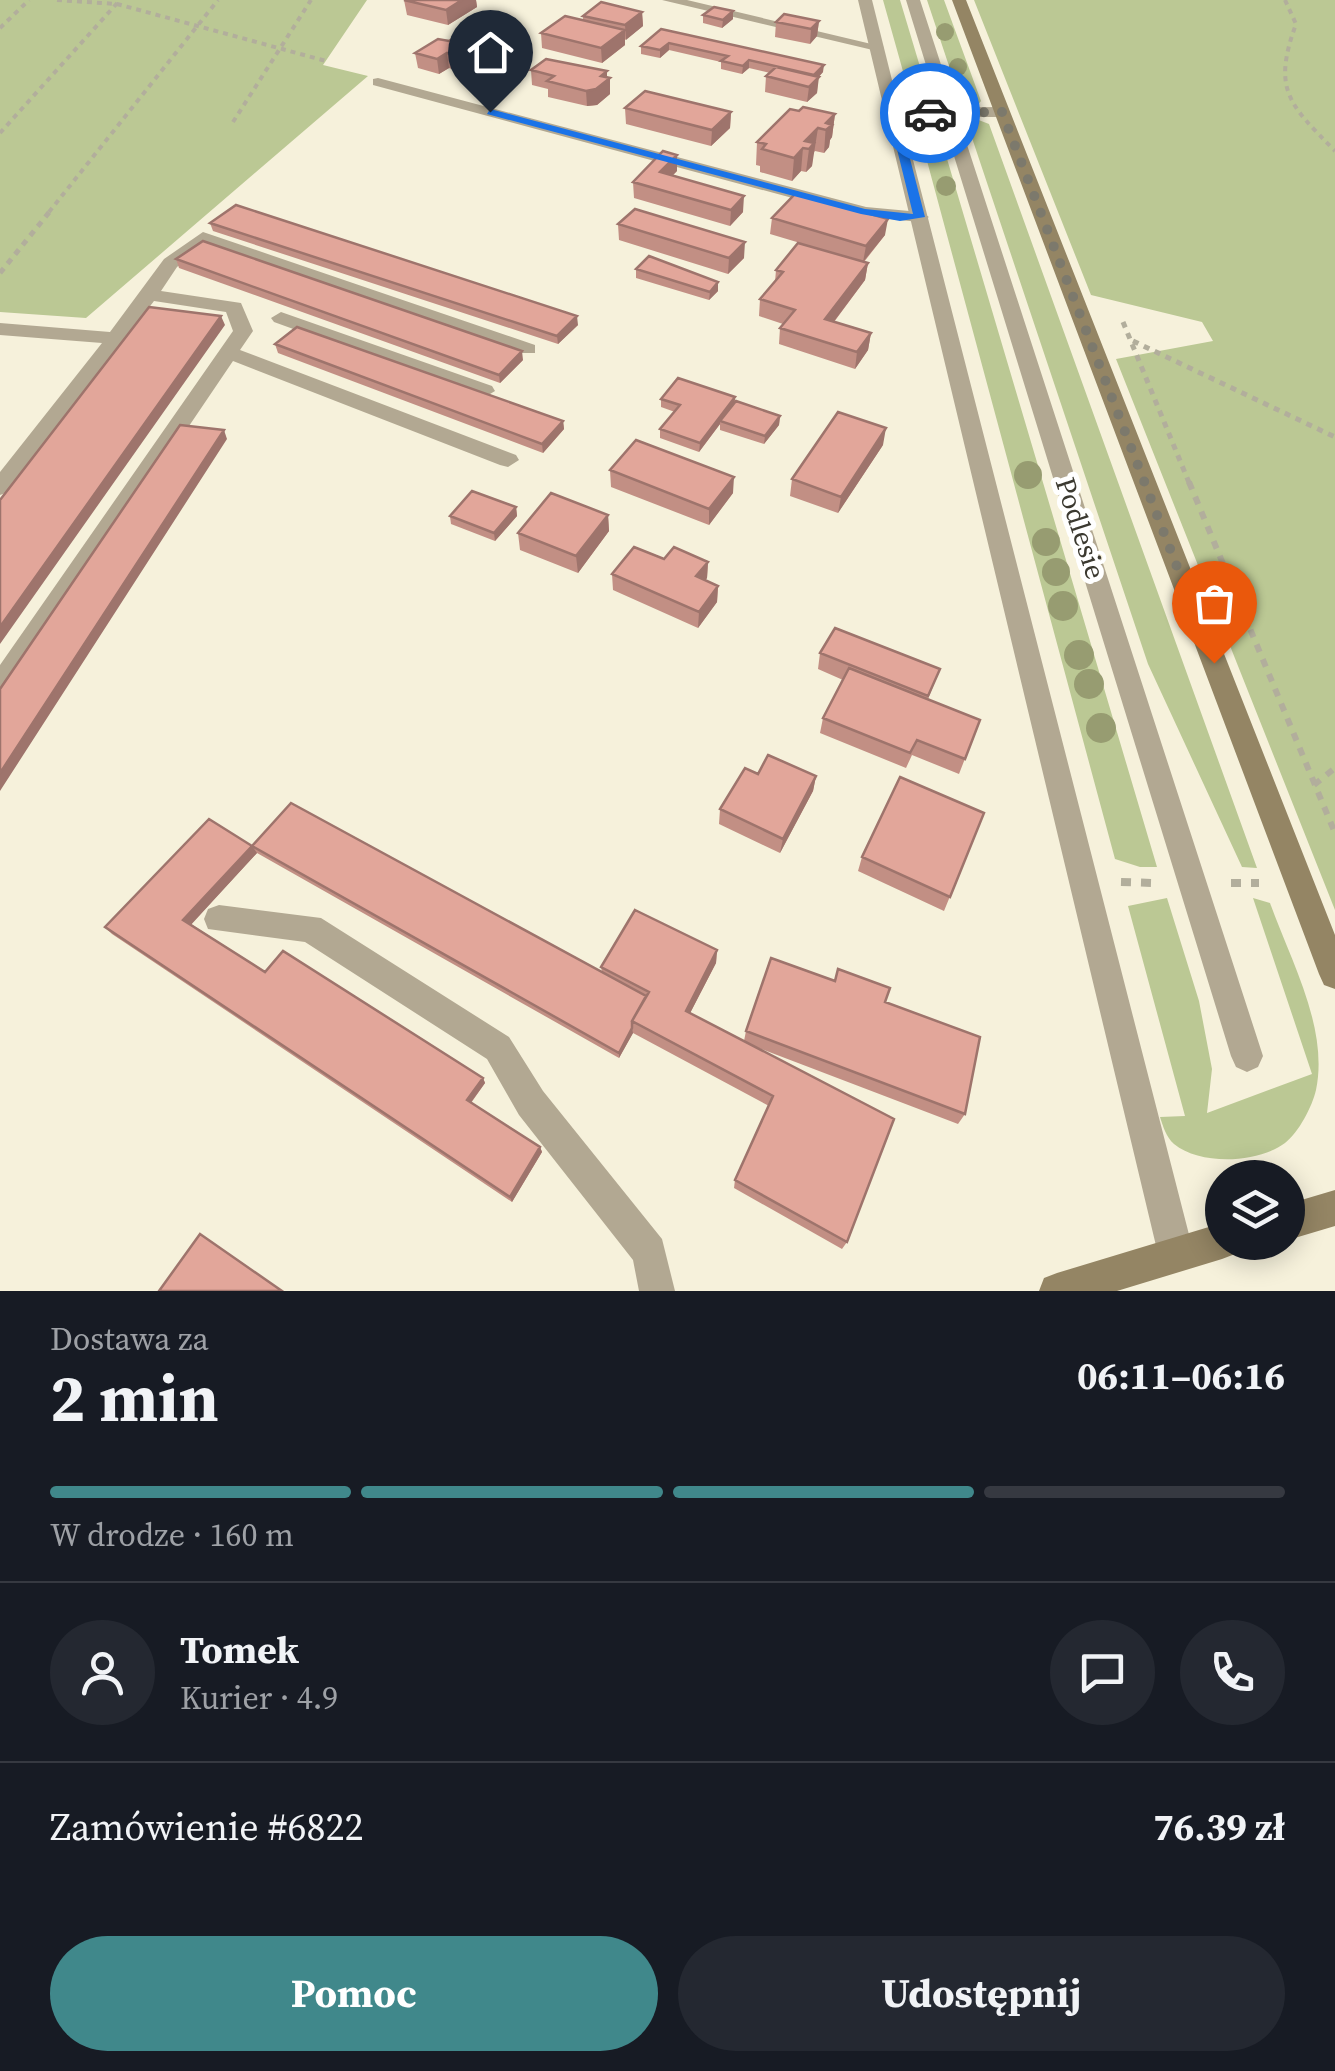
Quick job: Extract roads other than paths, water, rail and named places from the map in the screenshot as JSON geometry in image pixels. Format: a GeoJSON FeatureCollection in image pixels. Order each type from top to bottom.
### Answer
{"type":"FeatureCollection","features":[{"type":"Feature","properties":{"kind":"street"},"geometry":{"type":"LineString","coordinates":[[669,0],[877,47]]}},
{"type":"Feature","properties":{"kind":"street"},"geometry":{"type":"LineString","coordinates":[[866,0],[1176,1254]]}},
{"type":"Feature","properties":{"kind":"street","name":"Podlesie"},"geometry":{"type":"LineString","coordinates":[[913,0],[1247,1056]]}},
{"type":"Feature","properties":{"kind":"street"},"geometry":{"type":"LineString","coordinates":[[959,0],[1335,974]]}},
{"type":"Feature","properties":{"kind":"street"},"geometry":{"type":"LineString","coordinates":[[378,82],[865,212],[920,217]]}},
{"type":"Feature","properties":{"kind":"street"},"geometry":{"type":"LineString","coordinates":[[893,113],[1002,112]]}},
{"type":"Feature","properties":{"kind":"street"},"geometry":{"type":"LineString","coordinates":[[0,487],[150,295],[170,263],[203,237],[528,349]]}},
{"type":"Feature","properties":{"kind":"street"},"geometry":{"type":"LineString","coordinates":[[0,685],[242,331],[234,307],[150,295]]}},
{"type":"Feature","properties":{"kind":"street"},"geometry":{"type":"LineString","coordinates":[[255,363],[291,321],[484,391]]}},
{"type":"Feature","properties":{"kind":"street"},"geometry":{"type":"LineString","coordinates":[[0,329],[115,338]]}},
{"type":"Feature","properties":{"kind":"street"},"geometry":{"type":"LineString","coordinates":[[228,352],[508,460]]}},
{"type":"Feature","properties":{"kind":"street"},"geometry":{"type":"LineString","coordinates":[[219,919],[310,928],[498,1048],[531,1102],[649,1252],[657,1291]]}},
{"type":"Feature","properties":{"kind":"street"},"geometry":{"type":"LineString","coordinates":[[1305,1217],[1335,1208]]}},
{"type":"Feature","properties":{"kind":"street"},"geometry":{"type":"LineString","coordinates":[[1057,1291],[1132,1280],[1176,1254],[1205,1246]]}}]}
